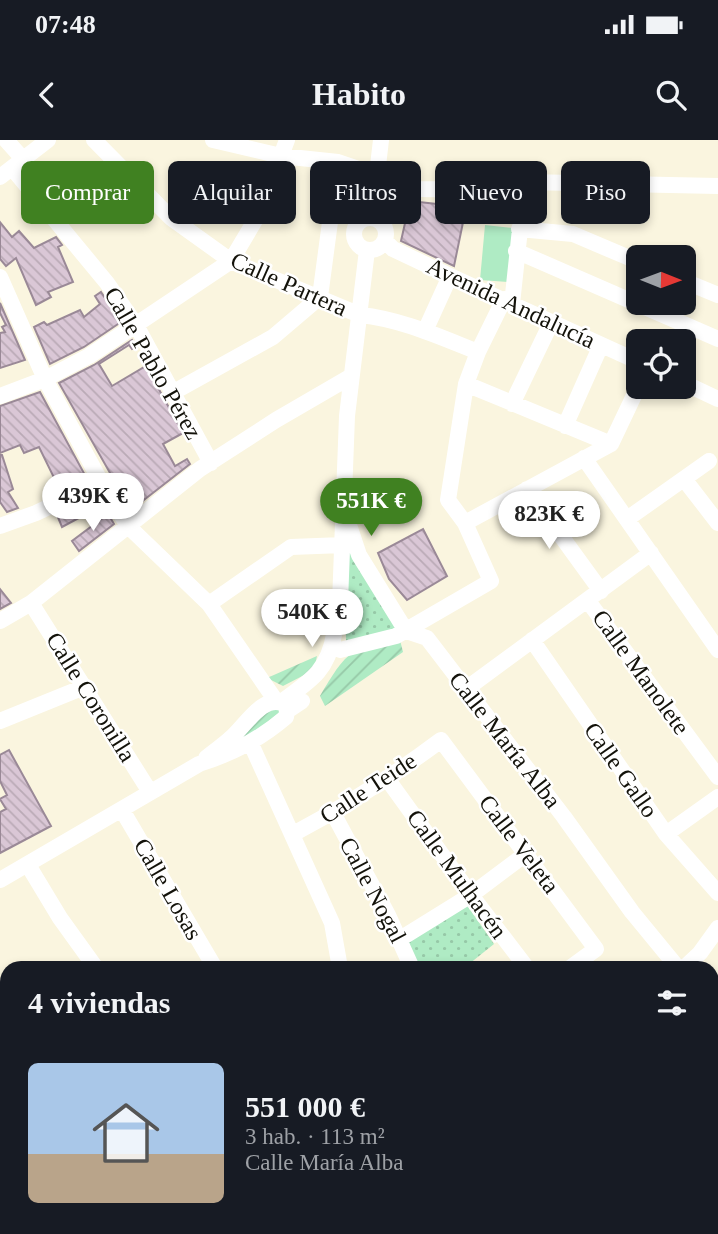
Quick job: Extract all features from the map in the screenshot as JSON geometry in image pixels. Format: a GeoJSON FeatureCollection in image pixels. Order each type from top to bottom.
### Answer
{"type":"FeatureCollection","features":[{"type":"Feature","properties":{"kind":"street","name":"Calle Pablo Pérez"},"geometry":{"type":"LineString","coordinates":[[6,140],[12,168],[107,283],[136,325],[211,463]]}},
{"type":"Feature","properties":{"kind":"street"},"geometry":{"type":"LineString","coordinates":[[12,168],[48,140]]}},
{"type":"Feature","properties":{"kind":"street","name":"Calle Partera"},"geometry":{"type":"LineString","coordinates":[[93,140],[171,218],[231,261],[360,315],[379,317],[425,331],[478,352]]}},
{"type":"Feature","properties":{"kind":"street"},"geometry":{"type":"LineString","coordinates":[[213,140],[281,156],[328,161]]}},
{"type":"Feature","properties":{"kind":"street"},"geometry":{"type":"LineString","coordinates":[[0,396],[45,379],[89,356],[231,261],[260,212],[287,140]]}},
{"type":"Feature","properties":{"kind":"street"},"geometry":{"type":"LineString","coordinates":[[379,161],[381,140]]}},
{"type":"Feature","properties":{"kind":"street"},"geometry":{"type":"LineString","coordinates":[[547,182],[718,186]]}},
{"type":"Feature","properties":{"kind":"street"},"geometry":{"type":"LineString","coordinates":[[172,393],[273,337],[320,297],[330,224]]}},
{"type":"Feature","properties":{"kind":"street"},"geometry":{"type":"LineString","coordinates":[[358,224],[355,228],[355,239],[367,250],[377,248],[385,241],[385,226],[382,224]]}},
{"type":"Feature","properties":{"kind":"street"},"geometry":{"type":"LineString","coordinates":[[340,650],[396,636],[491,581],[465,523],[448,500],[466,384],[478,352],[508,301],[520,224]]}},
{"type":"Feature","properties":{"kind":"street"},"geometry":{"type":"LineString","coordinates":[[519,229],[573,234],[626,256]]}},
{"type":"Feature","properties":{"kind":"street","name":"Avenida Andalucía"},"geometry":{"type":"LineString","coordinates":[[385,241],[393,249],[626,356]]}},
{"type":"Feature","properties":{"kind":"street"},"geometry":{"type":"LineString","coordinates":[[240,745],[263,707],[281,705],[325,682],[333,670],[340,650],[343,612],[340,603],[345,434],[367,250]]}},
{"type":"Feature","properties":{"kind":"street"},"geometry":{"type":"LineString","coordinates":[[516,251],[718,340]]}},
{"type":"Feature","properties":{"kind":"street"},"geometry":{"type":"LineString","coordinates":[[425,331],[450,276]]}},
{"type":"Feature","properties":{"kind":"street"},"geometry":{"type":"LineString","coordinates":[[0,277],[45,379],[128,526],[209,604],[281,705],[286,717],[265,734],[199,764],[0,880]]}},
{"type":"Feature","properties":{"kind":"street"},"geometry":{"type":"LineString","coordinates":[[696,286],[718,295]]}},
{"type":"Feature","properties":{"kind":"street"},"geometry":{"type":"LineString","coordinates":[[512,404],[551,323]]}},
{"type":"Feature","properties":{"kind":"street"},"geometry":{"type":"LineString","coordinates":[[565,426],[601,345]]}},
{"type":"Feature","properties":{"kind":"street"},"geometry":{"type":"LineString","coordinates":[[0,621],[31,603],[211,463],[276,420],[351,377]]}},
{"type":"Feature","properties":{"kind":"street"},"geometry":{"type":"LineString","coordinates":[[466,384],[611,444]]}},
{"type":"Feature","properties":{"kind":"street"},"geometry":{"type":"LineString","coordinates":[[696,389],[718,399]]}},
{"type":"Feature","properties":{"kind":"street"},"geometry":{"type":"LineString","coordinates":[[465,523],[611,444],[632,399]]}},
{"type":"Feature","properties":{"kind":"street"},"geometry":{"type":"LineString","coordinates":[[584,458],[715,640]]}},
{"type":"Feature","properties":{"kind":"street"},"geometry":{"type":"LineString","coordinates":[[627,519],[709,461]]}},
{"type":"Feature","properties":{"kind":"street"},"geometry":{"type":"LineString","coordinates":[[684,479],[718,523]]}},
{"type":"Feature","properties":{"kind":"street"},"geometry":{"type":"LineString","coordinates":[[0,526],[36,513],[101,482]]}},
{"type":"Feature","properties":{"kind":"street","name":"Calle Manolete"},"geometry":{"type":"LineString","coordinates":[[527,489],[594,596],[718,777]]}},
{"type":"Feature","properties":{"kind":"street","name":"Calle María Alba"},"geometry":{"type":"LineString","coordinates":[[344,510],[359,555],[406,631],[426,638],[564,817],[632,912],[672,961]]}},
{"type":"Feature","properties":{"kind":"street"},"geometry":{"type":"LineString","coordinates":[[209,604],[291,547],[343,545]]}},
{"type":"Feature","properties":{"kind":"street"},"geometry":{"type":"LineString","coordinates":[[466,689],[651,553]]}},
{"type":"Feature","properties":{"kind":"street","name":"Calle Coronilla"},"geometry":{"type":"LineString","coordinates":[[31,603],[150,792]]}},
{"type":"Feature","properties":{"kind":"street"},"geometry":{"type":"LineString","coordinates":[[281,705],[314,678],[326,663],[334,633],[335,610],[340,603]]}},
{"type":"Feature","properties":{"kind":"street","name":"Calle Gallo"},"geometry":{"type":"LineString","coordinates":[[532,640],[666,834],[718,894]]}},
{"type":"Feature","properties":{"kind":"street"},"geometry":{"type":"LineString","coordinates":[[0,721],[84,687]]}},
{"type":"Feature","properties":{"kind":"street"},"geometry":{"type":"LineString","coordinates":[[258,760],[258,748],[265,734]]}},
{"type":"Feature","properties":{"kind":"street","name":"Calle Teide"},"geometry":{"type":"LineString","coordinates":[[293,834],[388,779],[441,740]]}},
{"type":"Feature","properties":{"kind":"street","name":"Calle Veleta"},"geometry":{"type":"LineString","coordinates":[[441,740],[596,949],[580,961]]}},
{"type":"Feature","properties":{"kind":"street"},"geometry":{"type":"LineString","coordinates":[[240,745],[258,760],[293,834],[332,923],[339,961]]}},
{"type":"Feature","properties":{"kind":"street","name":"Calle Mulhacén"},"geometry":{"type":"LineString","coordinates":[[388,779],[522,961]]}},
{"type":"Feature","properties":{"kind":"street"},"geometry":{"type":"LineString","coordinates":[[666,834],[718,797]]}},
{"type":"Feature","properties":{"kind":"street","name":"Calle Losas"},"geometry":{"type":"LineString","coordinates":[[122,810],[211,961]]}},
{"type":"Feature","properties":{"kind":"street","name":"Calle Nogal"},"geometry":{"type":"LineString","coordinates":[[333,813],[409,961]]}},
{"type":"Feature","properties":{"kind":"street"},"geometry":{"type":"LineString","coordinates":[[400,939],[471,895],[527,853]]}},
{"type":"Feature","properties":{"kind":"street"},"geometry":{"type":"LineString","coordinates":[[28,865],[60,918],[91,961]]}},
{"type":"Feature","properties":{"kind":"street"},"geometry":{"type":"LineString","coordinates":[[699,960],[717,931]]}},
{"type":"Feature","properties":{"kind":"green space"},"geometry":{"type":"Polygon","coordinates":[[[485,225],[513,228],[508,282],[480,280],[485,225]]]}},
{"type":"Feature","properties":{"kind":"green space"},"geometry":{"type":"Polygon","coordinates":[[[345,524],[403,630],[346,644],[345,524]]]}},
{"type":"Feature","properties":{"kind":"green space"},"geometry":{"type":"Polygon","coordinates":[[[399,636],[403,652],[325,706],[320,696],[350,654],[399,636]]]}},
{"type":"Feature","properties":{"kind":"green space"},"geometry":{"type":"Polygon","coordinates":[[[317,656],[314,670],[283,686],[267,678],[317,656]]]}},
{"type":"Feature","properties":{"kind":"green space"},"geometry":{"type":"Polygon","coordinates":[[[275,706],[280,712],[245,740],[241,734],[275,706]]]}},
{"type":"Feature","properties":{"kind":"green space"},"geometry":{"type":"Polygon","coordinates":[[[462,898],[494,944],[473,961],[413,961],[403,938],[462,898]]]}},
{"type":"Feature","properties":{"kind":"building"},"geometry":{"type":"Polygon","coordinates":[[[421,202],[435,204],[435,224],[463,224],[454,266],[401,241],[405,224],[421,224],[421,202]]]}},
{"type":"Feature","properties":{"kind":"building"},"geometry":{"type":"Polygon","coordinates":[[[0,222],[12,237],[19,231],[34,248],[56,237],[62,245],[58,247],[73,282],[48,292],[51,297],[36,305],[16,258],[6,266],[0,259],[0,222]]]}},
{"type":"Feature","properties":{"kind":"building"},"geometry":{"type":"Polygon","coordinates":[[[101,292],[121,322],[84,347],[50,364],[34,327],[44,322],[47,325],[80,310],[84,317],[100,304],[95,296],[101,292]]]}},
{"type":"Feature","properties":{"kind":"building"},"geometry":{"type":"Polygon","coordinates":[[[0,303],[25,360],[0,368],[0,333],[5,332],[2,327],[6,325],[0,313],[0,303]]]}},
{"type":"Feature","properties":{"kind":"building"},"geometry":{"type":"Polygon","coordinates":[[[132,340],[136,347],[132,349],[129,345],[99,364],[112,386],[146,366],[183,433],[163,444],[175,466],[187,459],[190,464],[131,510],[59,383],[94,365],[132,340]]]}},
{"type":"Feature","properties":{"kind":"building"},"geometry":{"type":"Polygon","coordinates":[[[40,392],[86,477],[60,490],[39,447],[24,453],[20,445],[0,453],[0,406],[40,392]]]}},
{"type":"Feature","properties":{"kind":"building"},"geometry":{"type":"Polygon","coordinates":[[[0,455],[13,489],[8,492],[18,508],[7,512],[0,502],[0,455]]]}},
{"type":"Feature","properties":{"kind":"building"},"geometry":{"type":"Polygon","coordinates":[[[97,496],[103,505],[62,527],[57,515],[97,496]]]}},
{"type":"Feature","properties":{"kind":"building"},"geometry":{"type":"Polygon","coordinates":[[[108,514],[114,524],[79,551],[72,541],[108,514]]]}},
{"type":"Feature","properties":{"kind":"building"},"geometry":{"type":"Polygon","coordinates":[[[423,529],[447,576],[407,600],[389,579],[378,553],[423,529]]]}},
{"type":"Feature","properties":{"kind":"building"},"geometry":{"type":"Polygon","coordinates":[[[0,589],[11,603],[0,609],[0,589]]]}},
{"type":"Feature","properties":{"kind":"building"},"geometry":{"type":"Polygon","coordinates":[[[9,750],[51,826],[0,853],[0,812],[6,809],[0,799],[7,795],[0,781],[0,755],[9,750]]]}}]}
